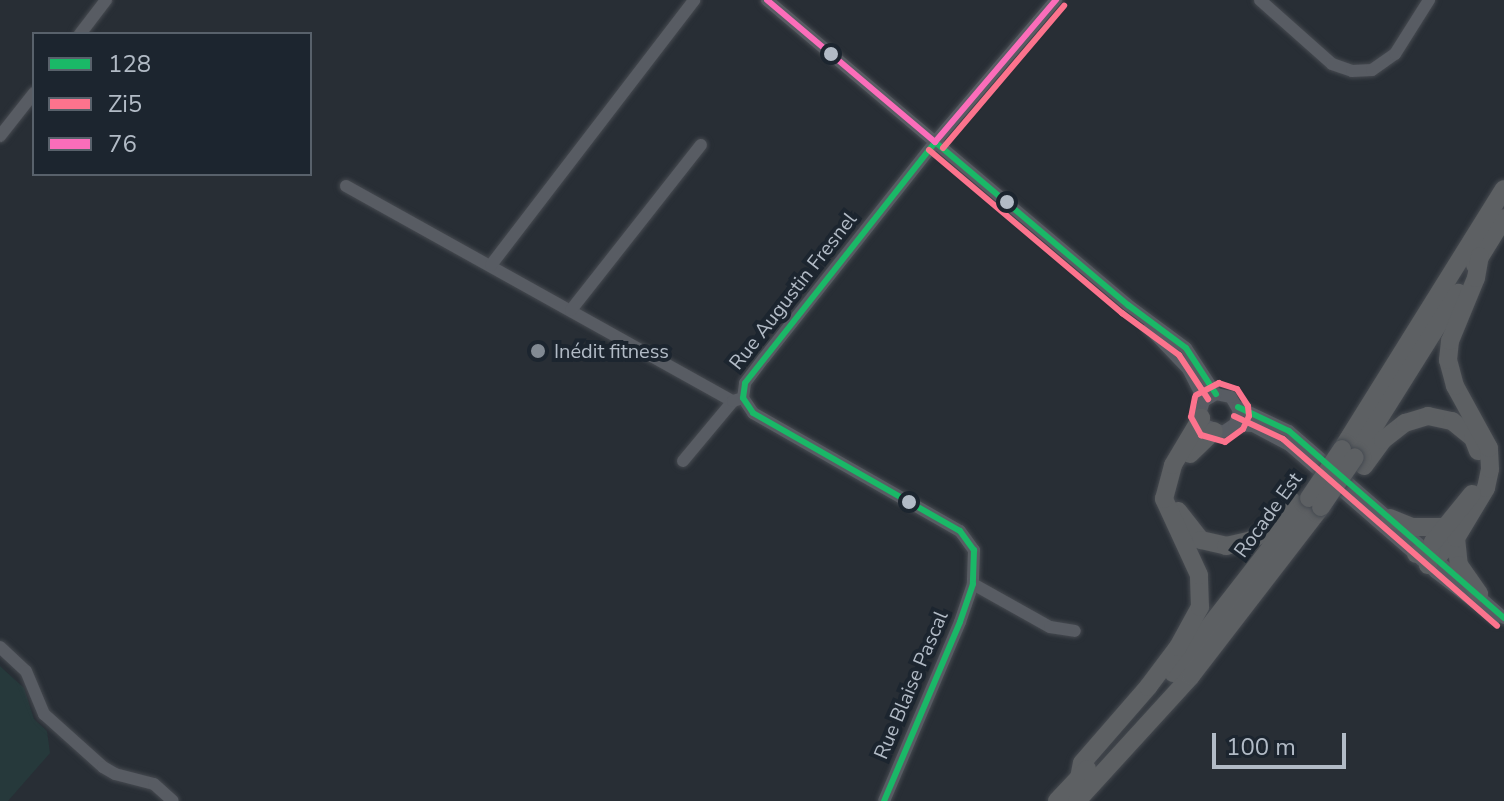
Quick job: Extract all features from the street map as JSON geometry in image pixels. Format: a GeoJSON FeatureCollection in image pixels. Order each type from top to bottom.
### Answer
{"type":"FeatureCollection","features":[{"type":"Feature","properties":{"kind":"highway"},"geometry":{"type":"LineString","coordinates":[[1206,417],[1174,486],[1178,510],[1201,540],[1226,546],[1251,540],[1279,518],[1315,502],[1349,454],[1439,279],[1453,271],[1504,189]]}},
{"type":"Feature","properties":{"kind":"highway","name":"Rocade Est"},"geometry":{"type":"LineString","coordinates":[[1077,801],[1132,743],[1234,622],[1504,218]]}},
{"type":"Feature","properties":{"kind":"highway"},"geometry":{"type":"LineString","coordinates":[[1425,558],[1486,488],[1490,469],[1489,448],[1455,386],[1448,360],[1453,332],[1476,278],[1480,256]]}},
{"type":"Feature","properties":{"kind":"highway"},"geometry":{"type":"LineString","coordinates":[[1349,454],[1383,440],[1405,423],[1428,416],[1452,421],[1473,438],[1481,460],[1477,486],[1449,532],[1459,565],[1479,594]]}},
{"type":"Feature","properties":{"kind":"highway"},"geometry":{"type":"LineString","coordinates":[[1079,778],[1082,763],[1156,677],[1200,607],[1199,575],[1164,499],[1173,465],[1206,417]]}},
{"type":"Feature","properties":{"kind":"highway","name":"Rocade Est"},"geometry":{"type":"LineString","coordinates":[[1057,801],[1209,630],[1315,502]]}},
{"type":"Feature","properties":{"kind":"highway"},"geometry":{"type":"LineString","coordinates":[[1390,518],[1412,527],[1449,532]]}},
{"type":"Feature","properties":{"kind":"street"},"geometry":{"type":"LineString","coordinates":[[82,32],[106,0]]}},
{"type":"Feature","properties":{"kind":"street"},"geometry":{"type":"LineString","coordinates":[[491,265],[694,0]]}},
{"type":"Feature","properties":{"kind":"street"},"geometry":{"type":"LineString","coordinates":[[767,0],[1128,305],[1186,348],[1216,394],[1231,397],[1238,407],[1289,431],[1390,518],[1425,558],[1479,594],[1504,618]]}},
{"type":"Feature","properties":{"kind":"street","name":"Rue Augustin Fresnel"},"geometry":{"type":"LineString","coordinates":[[683,461],[738,399],[745,383],[935,142],[1056,0]]}},
{"type":"Feature","properties":{"kind":"street"},"geometry":{"type":"LineString","coordinates":[[1260,0],[1332,64],[1352,71],[1372,70],[1395,54],[1429,0]]}},
{"type":"Feature","properties":{"kind":"street"},"geometry":{"type":"LineString","coordinates":[[0,136],[32,96]]}},
{"type":"Feature","properties":{"kind":"street"},"geometry":{"type":"LineString","coordinates":[[571,310],[701,145]]}},
{"type":"Feature","properties":{"kind":"street"},"geometry":{"type":"LineString","coordinates":[[346,186],[738,399],[753,413],[960,531],[974,550],[973,584],[1050,627],[1075,631]]}},
{"type":"Feature","properties":{"kind":"street"},"geometry":{"type":"LineString","coordinates":[[1128,305],[1188,369],[1206,417],[1227,430],[1234,425],[1253,426],[1289,445],[1504,625]]}},
{"type":"Feature","properties":{"kind":"street"},"geometry":{"type":"LineString","coordinates":[[1206,417],[1216,394]]}},
{"type":"Feature","properties":{"kind":"street"},"geometry":{"type":"LineString","coordinates":[[1234,425],[1238,407]]}},
{"type":"Feature","properties":{"kind":"street","name":"Rue Blaise Pascal"},"geometry":{"type":"LineString","coordinates":[[884,801],[973,584]]}},
{"type":"Feature","properties":{"kind":"street"},"geometry":{"type":"LineString","coordinates":[[0,647],[26,671],[44,714],[103,767],[115,774],[154,784],[173,801]]}},
{"type":"Feature","properties":{"kind":"shaded area"},"geometry":{"type":"Polygon","coordinates":[[[0,666],[24,688],[34,719],[47,731],[50,753],[8,801],[0,801],[0,666]]]}},
{"type":"Feature","properties":{"kind":"transit line","name":"76"},"geometry":{"type":"LineString","coordinates":[[767,0],[935,142]]}},
{"type":"Feature","properties":{"kind":"transit line","name":"76"},"geometry":{"type":"LineString","coordinates":[[935,142],[1056,0]]}},
{"type":"Feature","properties":{"kind":"transit line","name":"Zi5"},"geometry":{"type":"LineString","coordinates":[[943,148],[1064,6]]}},
{"type":"Feature","properties":{"kind":"transit line","name":"128"},"geometry":{"type":"LineString","coordinates":[[935,142],[1128,305],[1186,348],[1216,394]]}},
{"type":"Feature","properties":{"kind":"transit line","name":"128"},"geometry":{"type":"LineString","coordinates":[[743,398],[745,383],[935,142]]}},
{"type":"Feature","properties":{"kind":"transit line","name":"Zi5"},"geometry":{"type":"LineString","coordinates":[[929,150],[1122,313],[1179,355],[1208,399]]}},
{"type":"Feature","properties":{"kind":"transit line","name":"Zi5"},"geometry":{"type":"LineString","coordinates":[[1195,397],[1191,417],[1201,435],[1225,442],[1243,429],[1249,416],[1248,406],[1237,389],[1219,383],[1196,395]]}},
{"type":"Feature","properties":{"kind":"transit line","name":"128"},"geometry":{"type":"LineString","coordinates":[[743,398],[753,413],[960,531],[974,550],[973,584],[960,622],[884,801]]}},
{"type":"Feature","properties":{"kind":"transit line","name":"128"},"geometry":{"type":"LineString","coordinates":[[1238,407],[1289,431],[1504,618]]}},
{"type":"Feature","properties":{"kind":"transit line","name":"Zi5"},"geometry":{"type":"LineString","coordinates":[[1234,416],[1283,439],[1497,626]]}},
{"type":"Feature","properties":{"kind":"place","name":"Inédit fitness"},"geometry":{"type":"Point","coordinates":[538,351]}}]}
